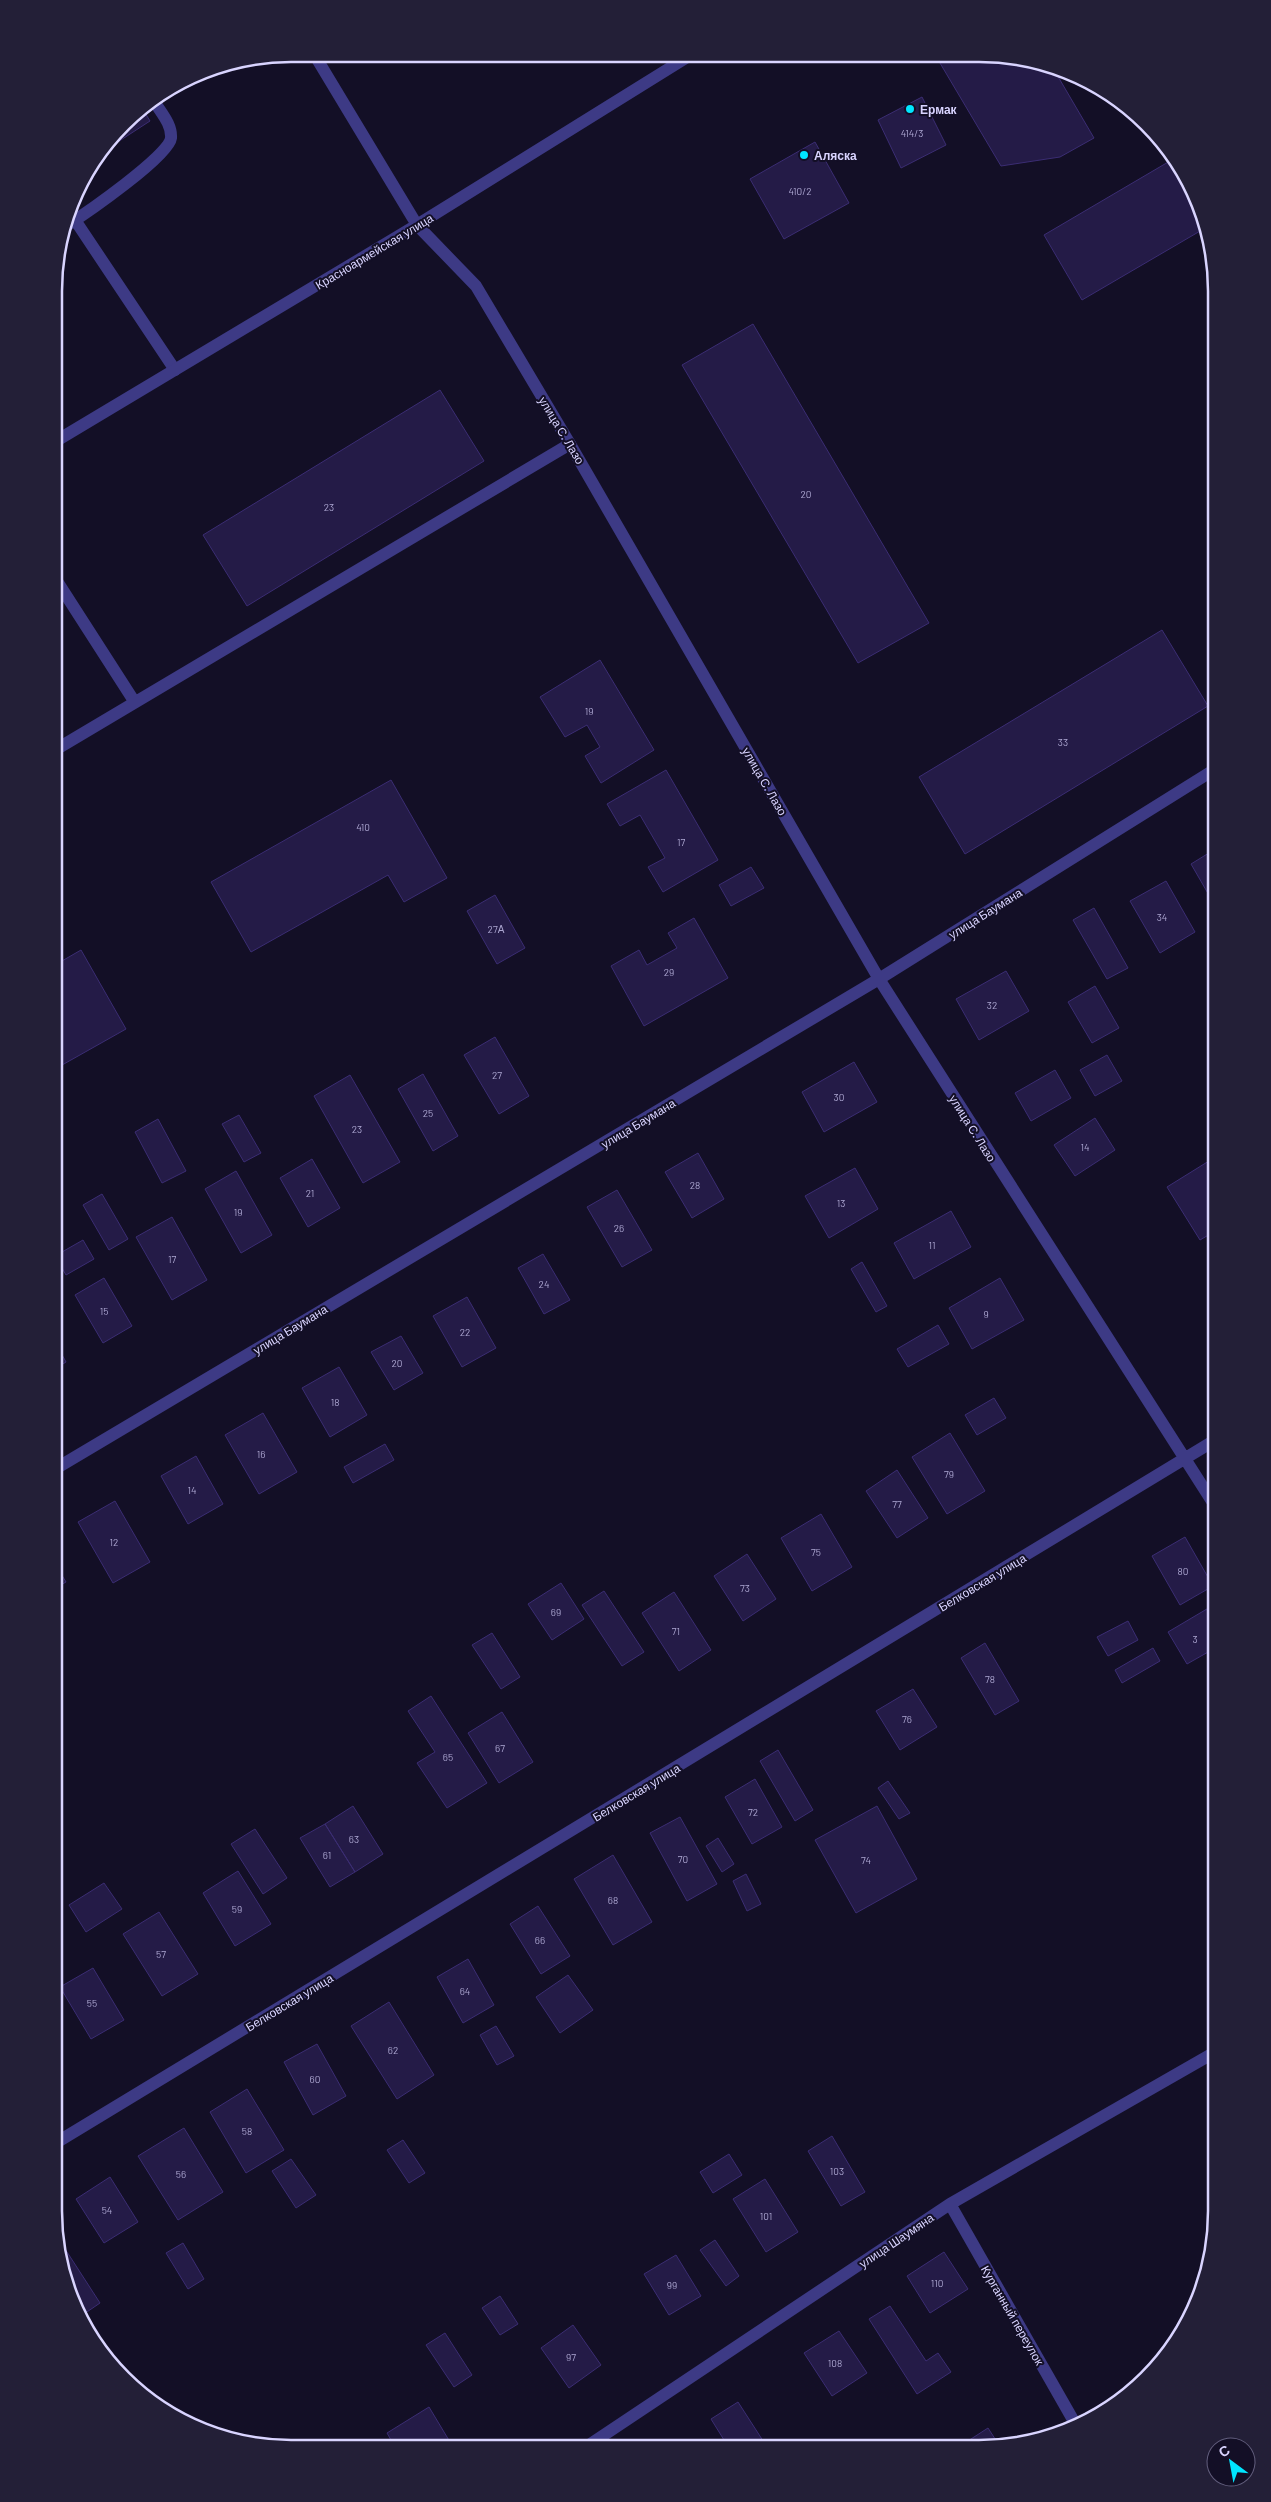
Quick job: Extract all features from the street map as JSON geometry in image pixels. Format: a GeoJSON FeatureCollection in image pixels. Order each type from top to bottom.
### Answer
{"type":"FeatureCollection","features":[{"type":"Feature","properties":{"kind":"street","name":"улица С. Лазо"},"geometry":{"type":"LineString","coordinates":[[319,62],[417,225],[476,286],[570,444],[879,979],[1208,1496]]}},
{"type":"Feature","properties":{"kind":"street","name":"Красноармейская улица"},"geometry":{"type":"LineString","coordinates":[[62,437],[417,225],[679,62]]}},
{"type":"Feature","properties":{"kind":"street"},"geometry":{"type":"LineString","coordinates":[[74,221],[158,158],[171,141],[170,127],[157,106]]}},
{"type":"Feature","properties":{"kind":"street"},"geometry":{"type":"LineString","coordinates":[[72,225],[175,370]]}},
{"type":"Feature","properties":{"kind":"street"},"geometry":{"type":"LineString","coordinates":[[62,746],[134,701],[570,444]]}},
{"type":"Feature","properties":{"kind":"street"},"geometry":{"type":"LineString","coordinates":[[62,589],[134,701]]}},
{"type":"Feature","properties":{"kind":"street","name":"улица Баумана"},"geometry":{"type":"LineString","coordinates":[[62,1464],[879,979],[1208,774]]}},
{"type":"Feature","properties":{"kind":"street","name":"Белковская улица"},"geometry":{"type":"LineString","coordinates":[[62,2139],[1208,1445]]}},
{"type":"Feature","properties":{"kind":"street","name":"улица Шаумяна"},"geometry":{"type":"LineString","coordinates":[[596,2440],[950,2204],[1208,2056]]}},
{"type":"Feature","properties":{"kind":"street","name":"Курганный переулок"},"geometry":{"type":"LineString","coordinates":[[950,2204],[1072,2420]]}},
{"type":"Feature","properties":{"kind":"building"},"geometry":{"type":"Polygon","coordinates":[[[939,62],[1009,64],[1039,70],[1058,77],[1094,138],[1060,157],[1001,166],[939,62]]]}},
{"type":"Feature","properties":{"kind":"building"},"geometry":{"type":"Polygon","coordinates":[[[922,97],[946,145],[901,168],[878,120],[922,97]]]}},
{"type":"Feature","properties":{"kind":"building"},"geometry":{"type":"Polygon","coordinates":[[[146,115],[150,121],[119,141],[146,115]]]}},
{"type":"Feature","properties":{"kind":"building"},"geometry":{"type":"Polygon","coordinates":[[[815,142],[849,203],[784,239],[750,179],[815,142]]]}},
{"type":"Feature","properties":{"kind":"building"},"geometry":{"type":"Polygon","coordinates":[[[1168,162],[1185,190],[1201,231],[1082,300],[1044,235],[1168,162]]]}},
{"type":"Feature","properties":{"kind":"building"},"geometry":{"type":"Polygon","coordinates":[[[753,324],[929,623],[858,663],[682,365],[753,324]]]}},
{"type":"Feature","properties":{"kind":"building"},"geometry":{"type":"Polygon","coordinates":[[[440,390],[484,461],[247,606],[203,535],[440,390]]]}},
{"type":"Feature","properties":{"kind":"building"},"geometry":{"type":"Polygon","coordinates":[[[1162,630],[1208,706],[965,854],[919,777],[1162,630]]]}},
{"type":"Feature","properties":{"kind":"building"},"geometry":{"type":"Polygon","coordinates":[[[600,660],[654,750],[601,783],[585,756],[600,747],[587,725],[565,737],[540,697],[600,660]]]}},
{"type":"Feature","properties":{"kind":"building"},"geometry":{"type":"Polygon","coordinates":[[[666,770],[718,860],[663,892],[648,867],[665,858],[640,815],[620,826],[607,804],[666,770]]]}},
{"type":"Feature","properties":{"kind":"building"},"geometry":{"type":"Polygon","coordinates":[[[391,780],[447,878],[404,902],[388,875],[251,952],[211,882],[391,780]]]}},
{"type":"Feature","properties":{"kind":"building"},"geometry":{"type":"Polygon","coordinates":[[[1208,854],[1208,893],[1191,864],[1208,854]]]}},
{"type":"Feature","properties":{"kind":"building"},"geometry":{"type":"Polygon","coordinates":[[[751,867],[764,888],[731,906],[719,885],[751,867]]]}},
{"type":"Feature","properties":{"kind":"building"},"geometry":{"type":"Polygon","coordinates":[[[1166,881],[1195,932],[1160,953],[1130,901],[1166,881]]]}},
{"type":"Feature","properties":{"kind":"building"},"geometry":{"type":"Polygon","coordinates":[[[495,895],[525,948],[497,964],[467,911],[495,895]]]}},
{"type":"Feature","properties":{"kind":"building"},"geometry":{"type":"Polygon","coordinates":[[[1094,908],[1128,968],[1107,979],[1073,920],[1094,908]]]}},
{"type":"Feature","properties":{"kind":"building"},"geometry":{"type":"Polygon","coordinates":[[[694,918],[728,978],[644,1026],[611,966],[639,950],[647,965],[677,948],[668,933],[694,918]]]}},
{"type":"Feature","properties":{"kind":"building"},"geometry":{"type":"Polygon","coordinates":[[[81,950],[126,1029],[62,1065],[62,961],[81,950]]]}},
{"type":"Feature","properties":{"kind":"building"},"geometry":{"type":"Polygon","coordinates":[[[1006,971],[1029,1011],[979,1040],[956,999],[1006,971]]]}},
{"type":"Feature","properties":{"kind":"building"},"geometry":{"type":"Polygon","coordinates":[[[1095,986],[1119,1028],[1092,1043],[1068,1002],[1095,986]]]}},
{"type":"Feature","properties":{"kind":"building"},"geometry":{"type":"Polygon","coordinates":[[[495,1037],[529,1096],[499,1114],[464,1055],[495,1037]]]}},
{"type":"Feature","properties":{"kind":"building"},"geometry":{"type":"Polygon","coordinates":[[[1107,1055],[1122,1081],[1095,1096],[1080,1070],[1107,1055]]]}},
{"type":"Feature","properties":{"kind":"building"},"geometry":{"type":"Polygon","coordinates":[[[854,1062],[877,1102],[824,1132],[802,1092],[854,1062]]]}},
{"type":"Feature","properties":{"kind":"building"},"geometry":{"type":"Polygon","coordinates":[[[1055,1070],[1071,1098],[1031,1121],[1015,1093],[1055,1070]]]}},
{"type":"Feature","properties":{"kind":"building"},"geometry":{"type":"Polygon","coordinates":[[[423,1074],[458,1136],[433,1151],[398,1089],[423,1074]]]}},
{"type":"Feature","properties":{"kind":"building"},"geometry":{"type":"Polygon","coordinates":[[[350,1075],[400,1162],[363,1183],[314,1096],[350,1075]]]}},
{"type":"Feature","properties":{"kind":"building"},"geometry":{"type":"Polygon","coordinates":[[[239,1115],[261,1153],[244,1162],[222,1124],[239,1115]]]}},
{"type":"Feature","properties":{"kind":"building"},"geometry":{"type":"Polygon","coordinates":[[[1095,1118],[1115,1150],[1075,1176],[1054,1145],[1095,1118]]]}},
{"type":"Feature","properties":{"kind":"building"},"geometry":{"type":"Polygon","coordinates":[[[158,1119],[186,1171],[162,1183],[135,1132],[158,1119]]]}},
{"type":"Feature","properties":{"kind":"building"},"geometry":{"type":"Polygon","coordinates":[[[698,1153],[724,1199],[692,1218],[665,1172],[698,1153]]]}},
{"type":"Feature","properties":{"kind":"building"},"geometry":{"type":"Polygon","coordinates":[[[312,1159],[340,1208],[308,1227],[280,1178],[312,1159]]]}},
{"type":"Feature","properties":{"kind":"building"},"geometry":{"type":"Polygon","coordinates":[[[1208,1162],[1208,1235],[1200,1240],[1167,1187],[1208,1162]]]}},
{"type":"Feature","properties":{"kind":"building"},"geometry":{"type":"Polygon","coordinates":[[[855,1168],[878,1209],[829,1238],[805,1196],[855,1168]]]}},
{"type":"Feature","properties":{"kind":"building"},"geometry":{"type":"Polygon","coordinates":[[[236,1171],[272,1235],[241,1253],[205,1189],[236,1171]]]}},
{"type":"Feature","properties":{"kind":"building"},"geometry":{"type":"Polygon","coordinates":[[[617,1190],[652,1250],[622,1267],[587,1207],[617,1190]]]}},
{"type":"Feature","properties":{"kind":"building"},"geometry":{"type":"Polygon","coordinates":[[[102,1194],[128,1239],[109,1250],[83,1205],[102,1194]]]}},
{"type":"Feature","properties":{"kind":"building"},"geometry":{"type":"Polygon","coordinates":[[[951,1211],[971,1247],[914,1279],[894,1243],[951,1211]]]}},
{"type":"Feature","properties":{"kind":"building"},"geometry":{"type":"Polygon","coordinates":[[[172,1217],[207,1280],[172,1300],[136,1237],[172,1217]]]}},
{"type":"Feature","properties":{"kind":"building"},"geometry":{"type":"Polygon","coordinates":[[[83,1240],[94,1259],[66,1275],[62,1268],[62,1252],[83,1240]]]}},
{"type":"Feature","properties":{"kind":"building"},"geometry":{"type":"Polygon","coordinates":[[[543,1254],[570,1300],[544,1314],[518,1268],[543,1254]]]}},
{"type":"Feature","properties":{"kind":"building"},"geometry":{"type":"Polygon","coordinates":[[[862,1262],[887,1306],[876,1312],[851,1269],[862,1262]]]}},
{"type":"Feature","properties":{"kind":"building"},"geometry":{"type":"Polygon","coordinates":[[[104,1278],[132,1326],[103,1343],[75,1295],[104,1278]]]}},
{"type":"Feature","properties":{"kind":"building"},"geometry":{"type":"Polygon","coordinates":[[[1000,1278],[1024,1320],[972,1349],[949,1308],[1000,1278]]]}},
{"type":"Feature","properties":{"kind":"building"},"geometry":{"type":"Polygon","coordinates":[[[467,1297],[496,1348],[462,1367],[433,1316],[467,1297]]]}},
{"type":"Feature","properties":{"kind":"building"},"geometry":{"type":"Polygon","coordinates":[[[938,1325],[949,1344],[908,1367],[897,1349],[938,1325]]]}},
{"type":"Feature","properties":{"kind":"building"},"geometry":{"type":"Polygon","coordinates":[[[401,1336],[423,1373],[394,1390],[371,1352],[401,1336]]]}},
{"type":"Feature","properties":{"kind":"building"},"geometry":{"type":"Polygon","coordinates":[[[62,1355],[66,1362],[62,1365],[62,1355]]]}},
{"type":"Feature","properties":{"kind":"building"},"geometry":{"type":"Polygon","coordinates":[[[339,1367],[367,1415],[330,1437],[302,1388],[339,1367]]]}},
{"type":"Feature","properties":{"kind":"building"},"geometry":{"type":"Polygon","coordinates":[[[994,1398],[1006,1418],[977,1435],[965,1415],[994,1398]]]}},
{"type":"Feature","properties":{"kind":"building"},"geometry":{"type":"Polygon","coordinates":[[[263,1413],[297,1472],[259,1494],[225,1435],[263,1413]]]}},
{"type":"Feature","properties":{"kind":"building"},"geometry":{"type":"Polygon","coordinates":[[[950,1433],[985,1491],[947,1514],[912,1457],[950,1433]]]}},
{"type":"Feature","properties":{"kind":"building"},"geometry":{"type":"Polygon","coordinates":[[[385,1444],[394,1460],[353,1483],[344,1467],[385,1444]]]}},
{"type":"Feature","properties":{"kind":"building"},"geometry":{"type":"Polygon","coordinates":[[[196,1456],[223,1504],[188,1524],[161,1476],[196,1456]]]}},
{"type":"Feature","properties":{"kind":"building"},"geometry":{"type":"Polygon","coordinates":[[[897,1470],[928,1518],[897,1538],[866,1491],[897,1470]]]}},
{"type":"Feature","properties":{"kind":"building"},"geometry":{"type":"Polygon","coordinates":[[[115,1501],[150,1562],[113,1583],[78,1522],[115,1501]]]}},
{"type":"Feature","properties":{"kind":"building"},"geometry":{"type":"Polygon","coordinates":[[[821,1514],[852,1567],[812,1591],[781,1538],[821,1514]]]}},
{"type":"Feature","properties":{"kind":"building"},"geometry":{"type":"Polygon","coordinates":[[[1185,1537],[1208,1577],[1208,1589],[1180,1605],[1152,1556],[1185,1537]]]}},
{"type":"Feature","properties":{"kind":"building"},"geometry":{"type":"Polygon","coordinates":[[[747,1554],[776,1599],[743,1621],[714,1576],[747,1554]]]}},
{"type":"Feature","properties":{"kind":"building"},"geometry":{"type":"Polygon","coordinates":[[[62,1575],[66,1582],[62,1584],[62,1575]]]}},
{"type":"Feature","properties":{"kind":"building"},"geometry":{"type":"Polygon","coordinates":[[[561,1583],[584,1619],[552,1640],[528,1604],[561,1583]]]}},
{"type":"Feature","properties":{"kind":"building"},"geometry":{"type":"Polygon","coordinates":[[[604,1591],[644,1652],[622,1666],[582,1605],[604,1591]]]}},
{"type":"Feature","properties":{"kind":"building"},"geometry":{"type":"Polygon","coordinates":[[[674,1592],[711,1650],[679,1671],[642,1613],[674,1592]]]}},
{"type":"Feature","properties":{"kind":"building"},"geometry":{"type":"Polygon","coordinates":[[[1208,1608],[1208,1652],[1187,1664],[1168,1632],[1208,1608]]]}},
{"type":"Feature","properties":{"kind":"building"},"geometry":{"type":"Polygon","coordinates":[[[1128,1621],[1138,1640],[1108,1656],[1097,1637],[1128,1621]]]}},
{"type":"Feature","properties":{"kind":"building"},"geometry":{"type":"Polygon","coordinates":[[[492,1633],[520,1677],[501,1689],[472,1645],[492,1633]]]}},
{"type":"Feature","properties":{"kind":"building"},"geometry":{"type":"Polygon","coordinates":[[[985,1643],[1019,1701],[995,1715],[961,1658],[985,1643]]]}},
{"type":"Feature","properties":{"kind":"building"},"geometry":{"type":"Polygon","coordinates":[[[1153,1648],[1160,1661],[1122,1683],[1115,1670],[1153,1648]]]}},
{"type":"Feature","properties":{"kind":"building"},"geometry":{"type":"Polygon","coordinates":[[[913,1689],[937,1727],[900,1750],[876,1711],[913,1689]]]}},
{"type":"Feature","properties":{"kind":"building"},"geometry":{"type":"Polygon","coordinates":[[[431,1696],[487,1783],[447,1808],[417,1763],[435,1752],[408,1711],[431,1696]]]}},
{"type":"Feature","properties":{"kind":"building"},"geometry":{"type":"Polygon","coordinates":[[[502,1712],[533,1762],[499,1783],[468,1733],[502,1712]]]}},
{"type":"Feature","properties":{"kind":"building"},"geometry":{"type":"Polygon","coordinates":[[[778,1750],[813,1810],[795,1821],[760,1761],[778,1750]]]}},
{"type":"Feature","properties":{"kind":"building"},"geometry":{"type":"Polygon","coordinates":[[[755,1779],[782,1827],[752,1844],[725,1797],[755,1779]]]}},
{"type":"Feature","properties":{"kind":"building"},"geometry":{"type":"Polygon","coordinates":[[[888,1781],[910,1813],[899,1819],[878,1788],[888,1781]]]}},
{"type":"Feature","properties":{"kind":"building"},"geometry":{"type":"Polygon","coordinates":[[[353,1806],[383,1854],[355,1872],[325,1824],[353,1806]]]}},
{"type":"Feature","properties":{"kind":"building"},"geometry":{"type":"Polygon","coordinates":[[[877,1806],[917,1879],[856,1913],[815,1840],[877,1806]]]}},
{"type":"Feature","properties":{"kind":"building"},"geometry":{"type":"Polygon","coordinates":[[[680,1817],[717,1884],[687,1901],[650,1833],[680,1817]]]}},
{"type":"Feature","properties":{"kind":"building"},"geometry":{"type":"Polygon","coordinates":[[[325,1824],[355,1872],[330,1887],[300,1838],[325,1824]]]}},
{"type":"Feature","properties":{"kind":"building"},"geometry":{"type":"Polygon","coordinates":[[[255,1829],[287,1878],[263,1894],[231,1844],[255,1829]]]}},
{"type":"Feature","properties":{"kind":"building"},"geometry":{"type":"Polygon","coordinates":[[[718,1838],[734,1864],[722,1872],[706,1846],[718,1838]]]}},
{"type":"Feature","properties":{"kind":"building"},"geometry":{"type":"Polygon","coordinates":[[[613,1855],[652,1922],[613,1945],[574,1879],[613,1855]]]}},
{"type":"Feature","properties":{"kind":"building"},"geometry":{"type":"Polygon","coordinates":[[[238,1871],[271,1924],[235,1946],[203,1893],[238,1871]]]}},
{"type":"Feature","properties":{"kind":"building"},"geometry":{"type":"Polygon","coordinates":[[[746,1874],[761,1904],[747,1911],[733,1881],[746,1874]]]}},
{"type":"Feature","properties":{"kind":"building"},"geometry":{"type":"Polygon","coordinates":[[[104,1883],[122,1909],[86,1932],[69,1905],[104,1883]]]}},
{"type":"Feature","properties":{"kind":"building"},"geometry":{"type":"Polygon","coordinates":[[[538,1906],[570,1956],[541,1974],[510,1924],[538,1906]]]}},
{"type":"Feature","properties":{"kind":"building"},"geometry":{"type":"Polygon","coordinates":[[[159,1912],[198,1974],[162,1996],[123,1934],[159,1912]]]}},
{"type":"Feature","properties":{"kind":"building"},"geometry":{"type":"Polygon","coordinates":[[[468,1959],[494,2005],[463,2023],[437,1977],[468,1959]]]}},
{"type":"Feature","properties":{"kind":"building"},"geometry":{"type":"Polygon","coordinates":[[[93,1968],[124,2020],[91,2039],[62,1990],[62,1986],[93,1968]]]}},
{"type":"Feature","properties":{"kind":"building"},"geometry":{"type":"Polygon","coordinates":[[[568,1975],[593,2010],[560,2033],[536,1997],[568,1975]]]}},
{"type":"Feature","properties":{"kind":"building"},"geometry":{"type":"Polygon","coordinates":[[[389,2002],[434,2075],[397,2099],[351,2026],[389,2002]]]}},
{"type":"Feature","properties":{"kind":"building"},"geometry":{"type":"Polygon","coordinates":[[[496,2026],[514,2056],[497,2065],[480,2035],[496,2026]]]}},
{"type":"Feature","properties":{"kind":"building"},"geometry":{"type":"Polygon","coordinates":[[[317,2044],[346,2096],[313,2115],[284,2062],[317,2044]]]}},
{"type":"Feature","properties":{"kind":"building"},"geometry":{"type":"Polygon","coordinates":[[[247,2089],[284,2150],[246,2173],[210,2112],[247,2089]]]}},
{"type":"Feature","properties":{"kind":"building"},"geometry":{"type":"Polygon","coordinates":[[[184,2128],[223,2192],[178,2220],[138,2156],[184,2128]]]}},
{"type":"Feature","properties":{"kind":"building"},"geometry":{"type":"Polygon","coordinates":[[[832,2136],[865,2192],[841,2206],[808,2151],[832,2136]]]}},
{"type":"Feature","properties":{"kind":"building"},"geometry":{"type":"Polygon","coordinates":[[[403,2140],[425,2173],[409,2183],[387,2150],[403,2140]]]}},
{"type":"Feature","properties":{"kind":"building"},"geometry":{"type":"Polygon","coordinates":[[[729,2154],[742,2175],[713,2193],[700,2172],[729,2154]]]}},
{"type":"Feature","properties":{"kind":"building"},"geometry":{"type":"Polygon","coordinates":[[[291,2159],[316,2195],[296,2208],[272,2171],[291,2159]]]}},
{"type":"Feature","properties":{"kind":"building"},"geometry":{"type":"Polygon","coordinates":[[[110,2177],[138,2222],[104,2243],[76,2199],[110,2177]]]}},
{"type":"Feature","properties":{"kind":"building"},"geometry":{"type":"Polygon","coordinates":[[[765,2179],[798,2232],[766,2252],[733,2199],[765,2179]]]}},
{"type":"Feature","properties":{"kind":"building"},"geometry":{"type":"Polygon","coordinates":[[[715,2240],[739,2276],[726,2286],[700,2250],[715,2240]]]}},
{"type":"Feature","properties":{"kind":"building"},"geometry":{"type":"Polygon","coordinates":[[[183,2243],[204,2279],[188,2289],[166,2253],[183,2243]]]}},
{"type":"Feature","properties":{"kind":"building"},"geometry":{"type":"Polygon","coordinates":[[[66,2251],[100,2303],[86,2312],[70,2270],[66,2251]]]}},
{"type":"Feature","properties":{"kind":"building"},"geometry":{"type":"Polygon","coordinates":[[[944,2252],[968,2289],[930,2313],[907,2276],[944,2252]]]}},
{"type":"Feature","properties":{"kind":"building"},"geometry":{"type":"Polygon","coordinates":[[[676,2255],[701,2296],[669,2315],[644,2274],[676,2255]]]}},
{"type":"Feature","properties":{"kind":"building"},"geometry":{"type":"Polygon","coordinates":[[[500,2296],[518,2324],[500,2335],[482,2308],[500,2296]]]}},
{"type":"Feature","properties":{"kind":"building"},"geometry":{"type":"Polygon","coordinates":[[[890,2306],[926,2361],[938,2353],[951,2372],[917,2394],[869,2319],[890,2306]]]}},
{"type":"Feature","properties":{"kind":"building"},"geometry":{"type":"Polygon","coordinates":[[[573,2325],[601,2365],[569,2388],[541,2348],[573,2325]]]}},
{"type":"Feature","properties":{"kind":"building"},"geometry":{"type":"Polygon","coordinates":[[[839,2331],[867,2373],[832,2396],[804,2353],[839,2331]]]}},
{"type":"Feature","properties":{"kind":"building"},"geometry":{"type":"Polygon","coordinates":[[[445,2333],[472,2375],[454,2387],[426,2345],[445,2333]]]}},
{"type":"Feature","properties":{"kind":"building"},"geometry":{"type":"Polygon","coordinates":[[[738,2402],[762,2440],[724,2440],[711,2419],[738,2402]]]}},
{"type":"Feature","properties":{"kind":"building"},"geometry":{"type":"Polygon","coordinates":[[[429,2407],[449,2440],[391,2440],[387,2433],[429,2407]]]}},
{"type":"Feature","properties":{"kind":"building"},"geometry":{"type":"Polygon","coordinates":[[[988,2428],[995,2439],[979,2440],[969,2440],[988,2428]]]}},
{"type":"Feature","properties":{"kind":"place","name":"Ермак"},"geometry":{"type":"Point","coordinates":[910,109]}},
{"type":"Feature","properties":{"kind":"place","name":"Аляска"},"geometry":{"type":"Point","coordinates":[804,155]}}]}
